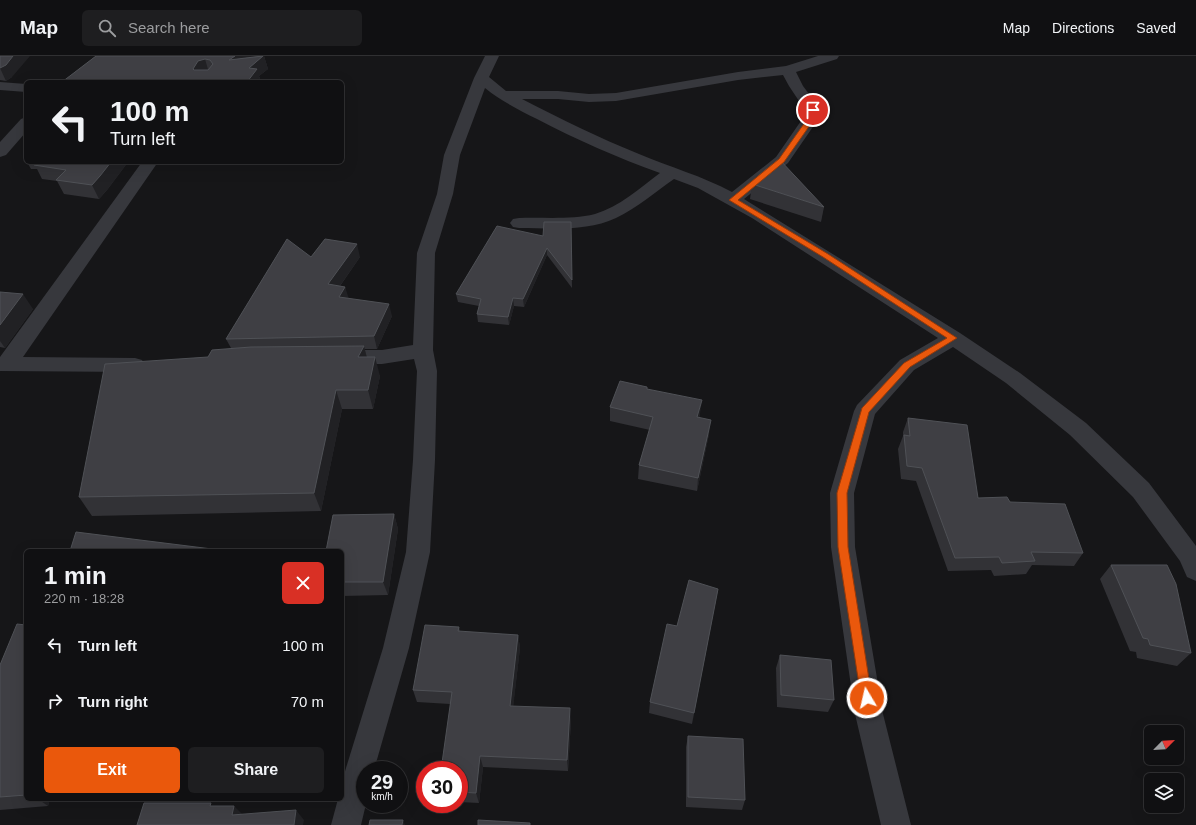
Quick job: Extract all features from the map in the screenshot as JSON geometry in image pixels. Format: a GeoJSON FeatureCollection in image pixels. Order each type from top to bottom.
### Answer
{"type":"FeatureCollection","features":[{"type":"Feature","properties":{"kind":"street"},"geometry":{"type":"LineString","coordinates":[[346,825],[360,768],[396,648],[418,552],[424,460],[427,371],[423,350],[426,253],[445,194],[452,155],[481,78],[492,56]]}},
{"type":"Feature","properties":{"kind":"street"},"geometry":{"type":"LineString","coordinates":[[502,96],[552,95],[589,98],[616,97],[730,77],[788,70],[832,56]]}},
{"type":"Feature","properties":{"kind":"street"},"geometry":{"type":"LineString","coordinates":[[733,200],[782,160],[812,118],[813,110],[796,86],[788,70]]}},
{"type":"Feature","properties":{"kind":"street"},"geometry":{"type":"LineString","coordinates":[[481,78],[502,96],[572,131],[634,158],[704,184],[733,200],[826,256],[1012,378],[1078,429],[1141,490],[1188,555],[1196,570]]}},
{"type":"Feature","properties":{"kind":"street"},"geometry":{"type":"LineString","coordinates":[[0,86],[24,88]]}},
{"type":"Feature","properties":{"kind":"street"},"geometry":{"type":"LineString","coordinates":[[0,152],[24,124]]}},
{"type":"Feature","properties":{"kind":"street"},"geometry":{"type":"LineString","coordinates":[[4,364],[149,164]]}},
{"type":"Feature","properties":{"kind":"street"},"geometry":{"type":"LineString","coordinates":[[519,223],[592,220],[608,215],[624,206],[673,172]]}},
{"type":"Feature","properties":{"kind":"street"},"geometry":{"type":"LineString","coordinates":[[896,825],[869,714],[843,547],[842,493],[865,411],[907,365],[953,338]]}},
{"type":"Feature","properties":{"kind":"street"},"geometry":{"type":"LineString","coordinates":[[320,358],[382,356],[423,350]]}},
{"type":"Feature","properties":{"kind":"street"},"geometry":{"type":"LineString","coordinates":[[4,364],[120,366],[150,364]]}},
{"type":"Feature","properties":{"kind":"building"},"geometry":{"type":"Polygon","coordinates":[[[0,56],[13,56],[6,65],[0,68],[0,56]]]}},
{"type":"Feature","properties":{"kind":"building"},"geometry":{"type":"Polygon","coordinates":[[[96,56],[235,56],[229,60],[263,56],[249,68],[257,69],[249,80],[65,80],[96,56]],[[205,59],[198,61],[193,69],[208,70],[213,64],[210,60],[205,59]]]}},
{"type":"Feature","properties":{"kind":"building"},"geometry":{"type":"Polygon","coordinates":[[[779,159],[824,207],[752,184],[758,176],[779,159]]]}},
{"type":"Feature","properties":{"kind":"building"},"geometry":{"type":"Polygon","coordinates":[[[109,164],[92,185],[56,180],[66,170],[34,165],[109,164]]]}},
{"type":"Feature","properties":{"kind":"building"},"geometry":{"type":"Polygon","coordinates":[[[544,222],[571,222],[572,280],[547,248],[523,299],[513,298],[508,317],[477,314],[481,299],[456,294],[497,226],[543,236],[544,222]]]}},
{"type":"Feature","properties":{"kind":"building"},"geometry":{"type":"Polygon","coordinates":[[[287,239],[311,257],[325,239],[357,244],[328,284],[345,287],[339,297],[389,304],[374,336],[226,339],[287,239]]]}},
{"type":"Feature","properties":{"kind":"building"},"geometry":{"type":"Polygon","coordinates":[[[0,292],[23,294],[0,325],[0,292]]]}},
{"type":"Feature","properties":{"kind":"building"},"geometry":{"type":"Polygon","coordinates":[[[364,346],[358,357],[375,357],[368,390],[336,390],[314,493],[79,497],[105,364],[208,357],[212,350],[251,347],[364,346]]]}},
{"type":"Feature","properties":{"kind":"building"},"geometry":{"type":"Polygon","coordinates":[[[620,381],[647,387],[647,389],[702,400],[697,417],[711,420],[698,478],[639,465],[653,417],[610,407],[620,381]]]}},
{"type":"Feature","properties":{"kind":"building"},"geometry":{"type":"Polygon","coordinates":[[[908,418],[967,425],[978,498],[1007,497],[1010,502],[1065,504],[1083,553],[1031,552],[1035,561],[1002,563],[999,557],[955,558],[922,468],[907,466],[904,435],[910,436],[908,418]]]}},
{"type":"Feature","properties":{"kind":"building"},"geometry":{"type":"Polygon","coordinates":[[[394,514],[383,582],[344,582],[344,549],[326,549],[333,515],[394,514]]]}},
{"type":"Feature","properties":{"kind":"building"},"geometry":{"type":"Polygon","coordinates":[[[76,532],[212,549],[71,549],[76,532]]]}},
{"type":"Feature","properties":{"kind":"building"},"geometry":{"type":"Polygon","coordinates":[[[1111,565],[1167,565],[1176,584],[1191,653],[1150,645],[1148,639],[1143,638],[1111,565]]]}},
{"type":"Feature","properties":{"kind":"building"},"geometry":{"type":"Polygon","coordinates":[[[689,580],[718,589],[694,713],[650,702],[667,624],[677,626],[689,580]]]}},
{"type":"Feature","properties":{"kind":"building"},"geometry":{"type":"Polygon","coordinates":[[[17,624],[24,625],[24,795],[0,797],[0,665],[17,624]]]}},
{"type":"Feature","properties":{"kind":"building"},"geometry":{"type":"Polygon","coordinates":[[[425,625],[459,627],[458,631],[518,635],[510,706],[570,708],[567,760],[480,756],[476,793],[468,793],[468,761],[442,761],[452,692],[413,690],[425,625]]]}},
{"type":"Feature","properties":{"kind":"building"},"geometry":{"type":"Polygon","coordinates":[[[780,655],[831,660],[834,700],[781,695],[780,655]]]}},
{"type":"Feature","properties":{"kind":"building"},"geometry":{"type":"Polygon","coordinates":[[[688,736],[743,739],[745,800],[688,797],[688,736]]]}},
{"type":"Feature","properties":{"kind":"building"},"geometry":{"type":"Polygon","coordinates":[[[144,803],[211,803],[210,806],[234,806],[232,815],[296,810],[294,825],[137,825],[144,803]]]}},
{"type":"Feature","properties":{"kind":"building"},"geometry":{"type":"Polygon","coordinates":[[[370,820],[403,820],[402,825],[369,825],[370,820]]]}},
{"type":"Feature","properties":{"kind":"building"},"geometry":{"type":"Polygon","coordinates":[[[478,820],[530,823],[530,825],[478,825],[478,820]]]}},
{"type":"Feature","properties":{"kind":"route"},"geometry":{"type":"LineString","coordinates":[[813,110],[812,118],[782,160],[733,200],[826,256],[953,338],[907,365],[865,411],[842,493],[843,547],[867,698]]}}]}
